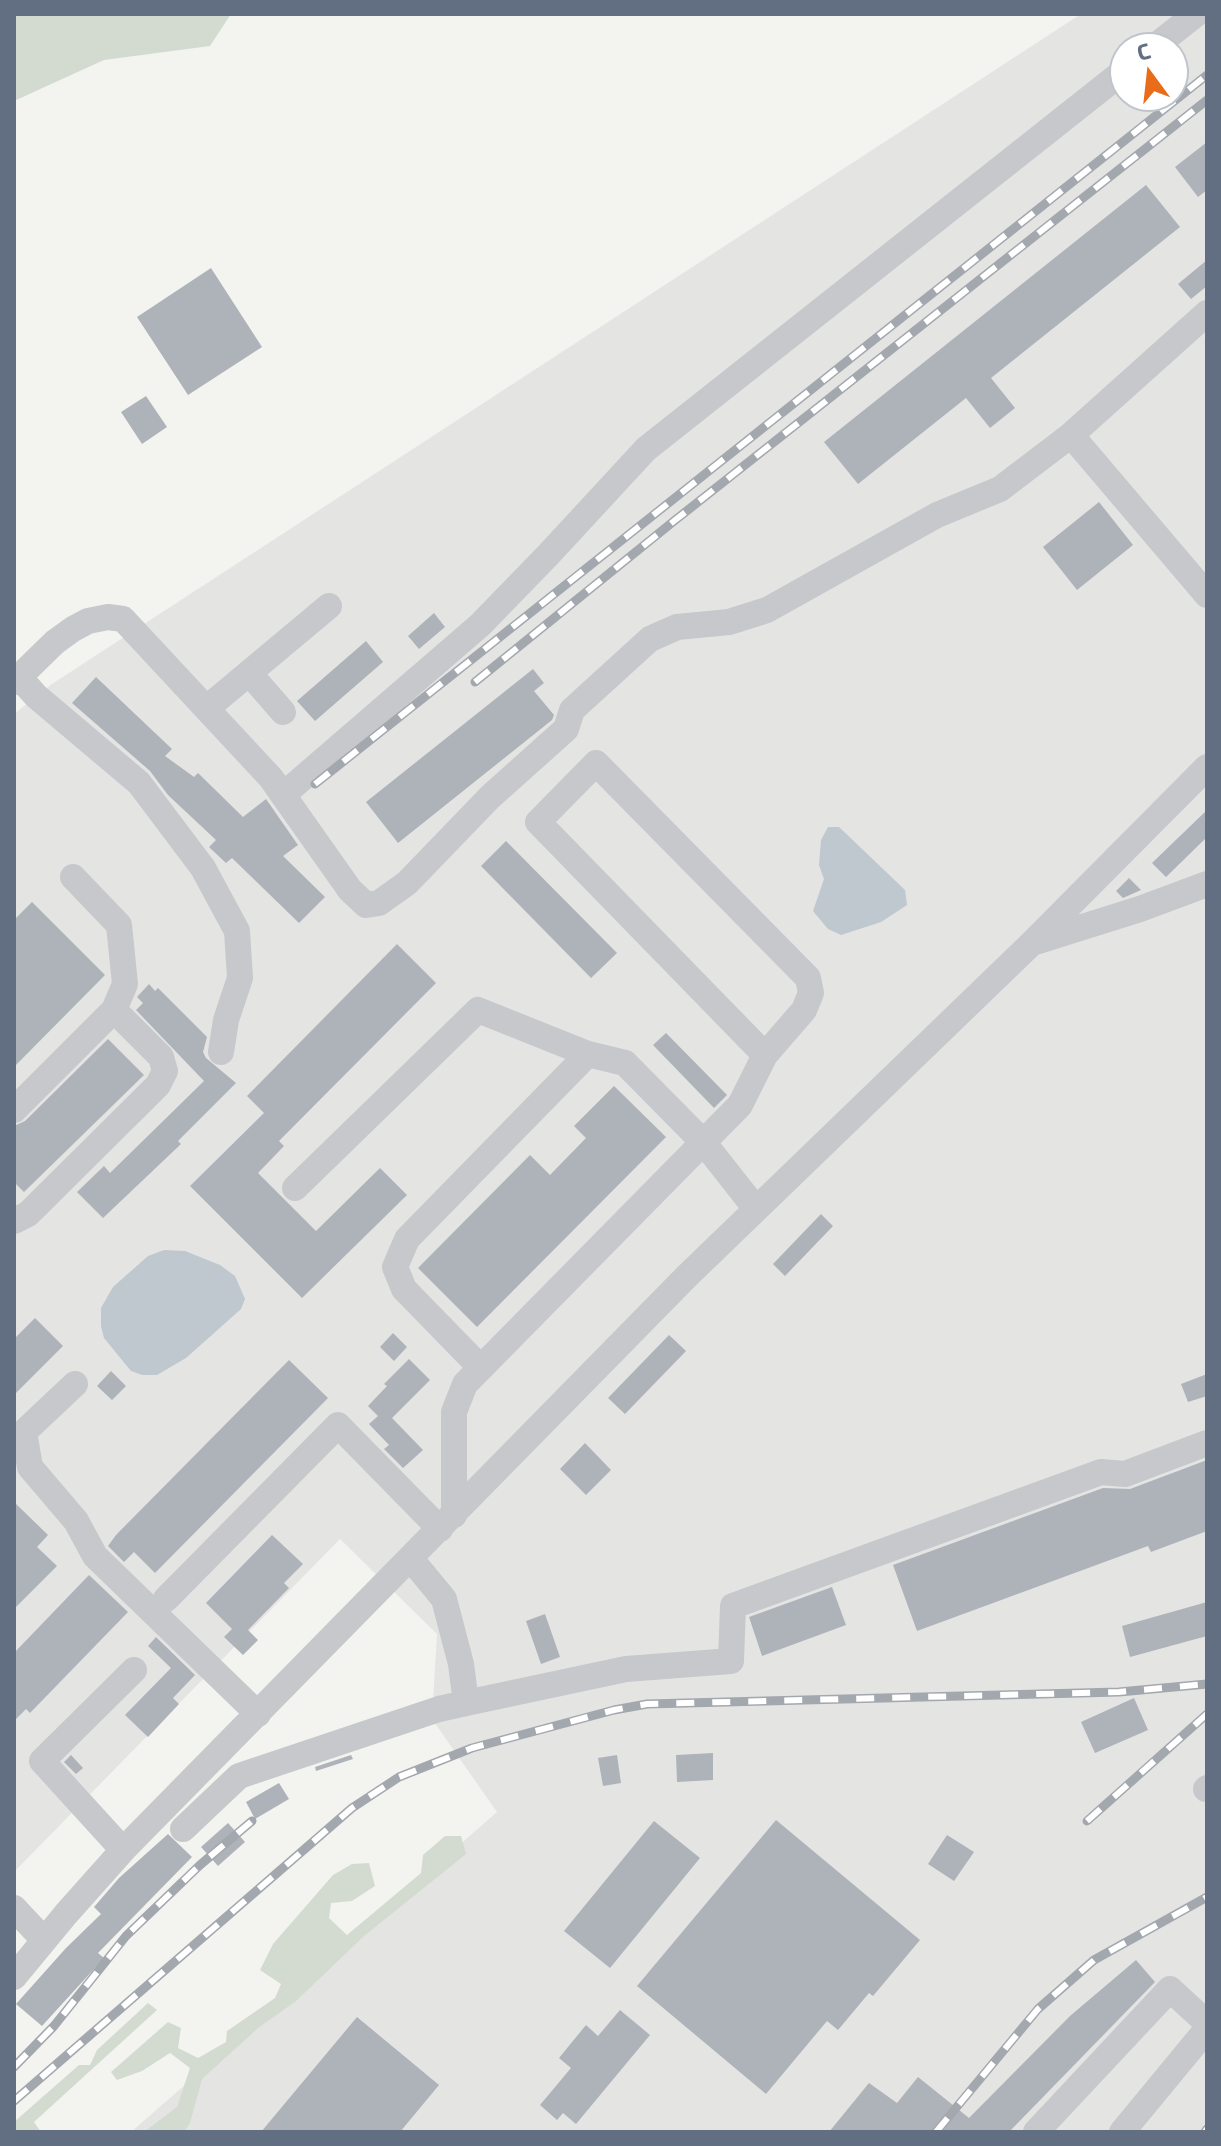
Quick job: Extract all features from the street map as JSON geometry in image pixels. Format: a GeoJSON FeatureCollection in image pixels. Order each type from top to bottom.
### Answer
{"type":"FeatureCollection","features":[{"type":"Feature","properties":{"kind":"street"},"geometry":{"type":"LineString","coordinates":[[1173,32],[1196,14]]}},
{"type":"Feature","properties":{"kind":"street"},"geometry":{"type":"LineString","coordinates":[[283,795],[480,625],[646,449],[1109,83]]}},
{"type":"Feature","properties":{"kind":"street"},"geometry":{"type":"LineString","coordinates":[[221,1052],[226,1020],[240,978],[237,931],[210,881],[139,783],[16,680],[55,642],[88,621],[108,617],[123,619],[283,795],[350,890],[366,905],[379,903],[407,883],[490,797],[566,729],[572,710],[650,639],[677,627],[729,622],[767,610],[937,515],[1000,489],[1071,435],[1207,313]]}},
{"type":"Feature","properties":{"kind":"street"},"geometry":{"type":"LineString","coordinates":[[1071,435],[1207,595]]}},
{"type":"Feature","properties":{"kind":"street"},"geometry":{"type":"LineString","coordinates":[[207,708],[329,606]]}},
{"type":"Feature","properties":{"kind":"street"},"geometry":{"type":"LineString","coordinates":[[249,673],[283,712]]}},
{"type":"Feature","properties":{"kind":"street"},"geometry":{"type":"LineString","coordinates":[[447,1522],[454,1412],[465,1384],[740,1105],[765,1055],[804,1010],[811,993],[808,978],[596,763],[538,822],[765,1055]]}},
{"type":"Feature","properties":{"kind":"street"},"geometry":{"type":"LineString","coordinates":[[14,1977],[123,1850],[687,1276],[1032,943],[1207,767]]}},
{"type":"Feature","properties":{"kind":"street"},"geometry":{"type":"LineString","coordinates":[[14,1110],[114,1010],[125,984],[119,925],[73,877]]}},
{"type":"Feature","properties":{"kind":"street"},"geometry":{"type":"LineString","coordinates":[[1032,943],[1207,884]]}},
{"type":"Feature","properties":{"kind":"street"},"geometry":{"type":"LineString","coordinates":[[14,1221],[28,1214],[158,1085],[165,1071],[161,1057],[114,1010]]}},
{"type":"Feature","properties":{"kind":"street"},"geometry":{"type":"LineString","coordinates":[[295,1188],[478,1010],[588,1054],[625,1063],[704,1143],[756,1209]]}},
{"type":"Feature","properties":{"kind":"street"},"geometry":{"type":"LineString","coordinates":[[481,1368],[404,1289],[395,1267],[407,1239],[588,1054]]}},
{"type":"Feature","properties":{"kind":"street"},"geometry":{"type":"LineString","coordinates":[[75,1384],[24,1432],[30,1467],[76,1521],[95,1556],[258,1714]]}},
{"type":"Feature","properties":{"kind":"street"},"geometry":{"type":"LineString","coordinates":[[166,1599],[338,1425],[447,1522]]}},
{"type":"Feature","properties":{"kind":"street"},"geometry":{"type":"LineString","coordinates":[[183,1829],[239,1776],[407,1719],[466,1703],[626,1669],[731,1661],[733,1606],[1101,1472],[1125,1474],[1207,1443]]}},
{"type":"Feature","properties":{"kind":"street"},"geometry":{"type":"LineString","coordinates":[[411,1559],[444,1599],[461,1664],[466,1703]]}},
{"type":"Feature","properties":{"kind":"street"},"geometry":{"type":"LineString","coordinates":[[123,1850],[42,1761],[134,1670]]}},
{"type":"Feature","properties":{"kind":"street"},"geometry":{"type":"LineString","coordinates":[[14,1908],[44,1940]]}},
{"type":"Feature","properties":{"kind":"street"},"geometry":{"type":"LineString","coordinates":[[1036,2132],[1170,1989],[1207,2026],[1122,2132]]}},
{"type":"Feature","properties":{"kind":"shaded area"},"geometry":{"type":"Polygon","coordinates":[[[14,14],[231,14],[210,46],[104,60],[14,101],[14,14]]]}},
{"type":"Feature","properties":{"kind":"shaded area"},"geometry":{"type":"Polygon","coordinates":[[[1081,14],[1207,14],[1207,2132],[131,2132],[497,1812],[432,1719],[437,1634],[340,1539],[14,1872],[14,714],[52,684],[1081,14]]]}},
{"type":"Feature","properties":{"kind":"shaded area"},"geometry":{"type":"Polygon","coordinates":[[[828,827],[839,827],[905,890],[907,905],[881,922],[841,935],[828,929],[813,911],[824,879],[819,865],[821,840],[828,827]]]}},
{"type":"Feature","properties":{"kind":"shaded area"},"geometry":{"type":"Polygon","coordinates":[[[164,1250],[185,1251],[220,1265],[235,1276],[245,1299],[241,1309],[186,1358],[157,1375],[142,1375],[131,1371],[104,1338],[101,1308],[113,1287],[148,1256],[164,1250]]]}},
{"type":"Feature","properties":{"kind":"shaded area"},"geometry":{"type":"Polygon","coordinates":[[[445,1836],[461,1836],[466,1854],[364,1936],[296,2001],[258,2028],[202,2079],[190,2123],[184,2132],[144,2132],[177,2107],[190,2068],[170,2053],[142,2071],[117,2080],[111,2072],[168,2022],[181,2028],[178,2048],[198,2058],[226,2042],[227,2031],[275,1998],[281,1984],[260,1970],[273,1944],[333,1875],[352,1864],[369,1863],[375,1886],[352,1901],[331,1903],[329,1918],[347,1935],[421,1873],[423,1855],[445,1836]]]}},
{"type":"Feature","properties":{"kind":"shaded area"},"geometry":{"type":"Polygon","coordinates":[[[148,2003],[157,2010],[34,2122],[41,2132],[14,2132],[14,2122],[79,2065],[90,2065],[97,2050],[148,2003]]]}},
{"type":"Feature","properties":{"kind":"building"},"geometry":{"type":"Polygon","coordinates":[[[1207,142],[1207,190],[1198,197],[1175,167],[1207,142]]]}},
{"type":"Feature","properties":{"kind":"building"},"geometry":{"type":"Polygon","coordinates":[[[1146,185],[1180,227],[991,378],[1015,408],[990,428],[966,398],[858,484],[824,442],[1146,185]]]}},
{"type":"Feature","properties":{"kind":"building"},"geometry":{"type":"Polygon","coordinates":[[[1207,260],[1207,286],[1191,299],[1178,284],[1207,260]]]}},
{"type":"Feature","properties":{"kind":"building"},"geometry":{"type":"Polygon","coordinates":[[[211,268],[262,347],[188,395],[137,317],[211,268]]]}},
{"type":"Feature","properties":{"kind":"building"},"geometry":{"type":"Polygon","coordinates":[[[146,396],[167,427],[142,444],[121,412],[146,396]]]}},
{"type":"Feature","properties":{"kind":"building"},"geometry":{"type":"Polygon","coordinates":[[[1099,502],[1133,545],[1077,590],[1043,547],[1099,502]]]}},
{"type":"Feature","properties":{"kind":"building"},"geometry":{"type":"Polygon","coordinates":[[[434,613],[445,627],[419,649],[408,636],[434,613]]]}},
{"type":"Feature","properties":{"kind":"building"},"geometry":{"type":"Polygon","coordinates":[[[366,641],[383,662],[315,721],[297,701],[366,641]]]}},
{"type":"Feature","properties":{"kind":"building"},"geometry":{"type":"Polygon","coordinates":[[[533,669],[544,683],[534,691],[554,715],[552,720],[398,843],[366,802],[533,669]]]}},
{"type":"Feature","properties":{"kind":"building"},"geometry":{"type":"Polygon","coordinates":[[[96,677],[172,749],[165,756],[194,777],[198,773],[243,817],[266,799],[298,845],[283,856],[325,897],[299,923],[232,858],[226,863],[209,847],[216,840],[168,795],[150,771],[72,703],[96,677]]]}},
{"type":"Feature","properties":{"kind":"building"},"geometry":{"type":"Polygon","coordinates":[[[1207,810],[1207,837],[1166,877],[1152,863],[1207,810]]]}},
{"type":"Feature","properties":{"kind":"building"},"geometry":{"type":"Polygon","coordinates":[[[506,841],[617,953],[591,978],[481,866],[506,841]]]}},
{"type":"Feature","properties":{"kind":"building"},"geometry":{"type":"Polygon","coordinates":[[[1129,878],[1141,890],[1123,898],[1116,891],[1129,878]]]}},
{"type":"Feature","properties":{"kind":"building"},"geometry":{"type":"Polygon","coordinates":[[[32,902],[105,975],[14,1067],[14,920],[32,902]]]}},
{"type":"Feature","properties":{"kind":"building"},"geometry":{"type":"Polygon","coordinates":[[[397,944],[436,983],[279,1141],[284,1146],[258,1173],[316,1231],[380,1168],[407,1195],[302,1298],[190,1186],[264,1113],[247,1096],[397,944]]]}},
{"type":"Feature","properties":{"kind":"building"},"geometry":{"type":"Polygon","coordinates":[[[149,984],[155,991],[158,988],[207,1037],[203,1052],[206,1058],[236,1083],[178,1141],[181,1144],[103,1218],[77,1192],[104,1166],[110,1173],[204,1081],[136,1010],[143,1003],[137,997],[149,984]]]}},
{"type":"Feature","properties":{"kind":"building"},"geometry":{"type":"Polygon","coordinates":[[[666,1033],[727,1095],[714,1108],[653,1045],[666,1033]]]}},
{"type":"Feature","properties":{"kind":"building"},"geometry":{"type":"Polygon","coordinates":[[[108,1039],[144,1075],[24,1192],[14,1182],[14,1126],[25,1121],[108,1039]]]}},
{"type":"Feature","properties":{"kind":"building"},"geometry":{"type":"Polygon","coordinates":[[[614,1086],[666,1137],[477,1327],[418,1268],[530,1155],[550,1175],[586,1138],[574,1126],[614,1086]]]}},
{"type":"Feature","properties":{"kind":"building"},"geometry":{"type":"Polygon","coordinates":[[[821,1214],[833,1226],[785,1276],[773,1264],[821,1214]]]}},
{"type":"Feature","properties":{"kind":"building"},"geometry":{"type":"Polygon","coordinates":[[[35,1318],[63,1346],[14,1395],[14,1339],[35,1318]]]}},
{"type":"Feature","properties":{"kind":"building"},"geometry":{"type":"Polygon","coordinates":[[[393,1333],[407,1347],[394,1361],[380,1347],[393,1333]]]}},
{"type":"Feature","properties":{"kind":"building"},"geometry":{"type":"Polygon","coordinates":[[[669,1335],[686,1351],[625,1414],[608,1398],[669,1335]]]}},
{"type":"Feature","properties":{"kind":"building"},"geometry":{"type":"Polygon","coordinates":[[[409,1359],[430,1380],[392,1418],[423,1450],[403,1468],[384,1449],[389,1445],[369,1424],[378,1416],[368,1406],[387,1386],[384,1384],[409,1359]]]}},
{"type":"Feature","properties":{"kind":"building"},"geometry":{"type":"Polygon","coordinates":[[[289,1360],[328,1398],[155,1573],[134,1552],[124,1562],[108,1546],[116,1535],[289,1360]]]}},
{"type":"Feature","properties":{"kind":"building"},"geometry":{"type":"Polygon","coordinates":[[[111,1371],[126,1386],[112,1400],[97,1386],[111,1371]]]}},
{"type":"Feature","properties":{"kind":"building"},"geometry":{"type":"Polygon","coordinates":[[[1207,1374],[1207,1396],[1188,1402],[1181,1384],[1207,1374]]]}},
{"type":"Feature","properties":{"kind":"building"},"geometry":{"type":"Polygon","coordinates":[[[585,1443],[611,1470],[586,1495],[560,1469],[585,1443]]]}},
{"type":"Feature","properties":{"kind":"building"},"geometry":{"type":"Polygon","coordinates":[[[1207,1460],[1207,1531],[1151,1552],[1148,1546],[917,1631],[893,1565],[1103,1488],[1130,1489],[1207,1460]]]}},
{"type":"Feature","properties":{"kind":"building"},"geometry":{"type":"Polygon","coordinates":[[[14,1502],[48,1535],[37,1547],[57,1566],[14,1609],[14,1502]]]}},
{"type":"Feature","properties":{"kind":"building"},"geometry":{"type":"Polygon","coordinates":[[[272,1535],[303,1564],[284,1583],[289,1588],[248,1630],[258,1640],[243,1655],[224,1637],[232,1629],[206,1603],[272,1535]]]}},
{"type":"Feature","properties":{"kind":"building"},"geometry":{"type":"Polygon","coordinates":[[[89,1575],[128,1612],[30,1713],[26,1709],[14,1721],[14,1653],[89,1575]]]}},
{"type":"Feature","properties":{"kind":"building"},"geometry":{"type":"Polygon","coordinates":[[[832,1587],[846,1625],[762,1656],[749,1617],[832,1587]]]}},
{"type":"Feature","properties":{"kind":"building"},"geometry":{"type":"Polygon","coordinates":[[[1207,1602],[1207,1636],[1130,1657],[1122,1626],[1207,1602]]]}},
{"type":"Feature","properties":{"kind":"building"},"geometry":{"type":"Polygon","coordinates":[[[545,1614],[560,1657],[541,1664],[526,1621],[545,1614]]]}},
{"type":"Feature","properties":{"kind":"building"},"geometry":{"type":"Polygon","coordinates":[[[156,1637],[195,1675],[173,1698],[179,1704],[148,1737],[125,1715],[171,1668],[148,1646],[156,1637]]]}},
{"type":"Feature","properties":{"kind":"building"},"geometry":{"type":"Polygon","coordinates":[[[1134,1698],[1148,1730],[1095,1753],[1081,1722],[1134,1698]]]}},
{"type":"Feature","properties":{"kind":"building"},"geometry":{"type":"Polygon","coordinates":[[[713,1753],[713,1780],[677,1782],[676,1755],[713,1753]]]}},
{"type":"Feature","properties":{"kind":"building"},"geometry":{"type":"Polygon","coordinates":[[[71,1755],[83,1768],[76,1774],[64,1762],[71,1755]]]}},
{"type":"Feature","properties":{"kind":"building"},"geometry":{"type":"Polygon","coordinates":[[[351,1755],[353,1759],[316,1771],[315,1767],[351,1755]]]}},
{"type":"Feature","properties":{"kind":"building"},"geometry":{"type":"Polygon","coordinates":[[[617,1755],[621,1783],[603,1786],[598,1758],[617,1755]]]}},
{"type":"Feature","properties":{"kind":"building"},"geometry":{"type":"Polygon","coordinates":[[[279,1783],[289,1799],[255,1819],[246,1802],[279,1783]]]}},
{"type":"Feature","properties":{"kind":"building"},"geometry":{"type":"Polygon","coordinates":[[[776,1820],[920,1940],[873,1996],[869,1993],[838,2030],[827,2021],[766,2094],[637,1986],[776,1820]]]}},
{"type":"Feature","properties":{"kind":"building"},"geometry":{"type":"Polygon","coordinates":[[[654,1821],[700,1858],[610,1968],[564,1931],[654,1821]]]}},
{"type":"Feature","properties":{"kind":"building"},"geometry":{"type":"Polygon","coordinates":[[[228,1823],[245,1842],[218,1866],[201,1847],[228,1823]]]}},
{"type":"Feature","properties":{"kind":"building"},"geometry":{"type":"Polygon","coordinates":[[[168,1834],[192,1857],[98,1953],[104,1958],[42,2026],[16,2004],[101,1914],[94,1907],[119,1878],[168,1834]]]}},
{"type":"Feature","properties":{"kind":"building"},"geometry":{"type":"Polygon","coordinates":[[[947,1835],[974,1852],[954,1881],[928,1864],[947,1835]]]}},
{"type":"Feature","properties":{"kind":"building"},"geometry":{"type":"Polygon","coordinates":[[[1136,1960],[1155,1982],[1009,2132],[829,2132],[869,2083],[897,2103],[918,2077],[969,2118],[1070,2016],[1136,1960]]]}},
{"type":"Feature","properties":{"kind":"building"},"geometry":{"type":"Polygon","coordinates":[[[620,2010],[650,2035],[576,2124],[563,2113],[557,2120],[540,2105],[571,2068],[559,2058],[586,2025],[598,2036],[620,2010]]]}},
{"type":"Feature","properties":{"kind":"building"},"geometry":{"type":"Polygon","coordinates":[[[357,2017],[439,2085],[400,2132],[261,2132],[357,2017]]]}},
{"type":"Feature","properties":{"kind":"railway"},"geometry":{"type":"LineString","coordinates":[[315,784],[1207,75]]}},
{"type":"Feature","properties":{"kind":"railway"},"geometry":{"type":"LineString","coordinates":[[475,682],[1207,100]]}},
{"type":"Feature","properties":{"kind":"railway"},"geometry":{"type":"LineString","coordinates":[[14,2101],[352,1808],[399,1777],[472,1748],[647,1704],[1119,1692],[1207,1684]]}},
{"type":"Feature","properties":{"kind":"railway"},"geometry":{"type":"LineString","coordinates":[[1087,1821],[1207,1714]]}},
{"type":"Feature","properties":{"kind":"railway"},"geometry":{"type":"LineString","coordinates":[[14,2067],[54,2026],[126,1936],[200,1865],[252,1821]]}},
{"type":"Feature","properties":{"kind":"railway"},"geometry":{"type":"LineString","coordinates":[[936,2132],[1038,2009],[1094,1960],[1207,1897]]}}]}
